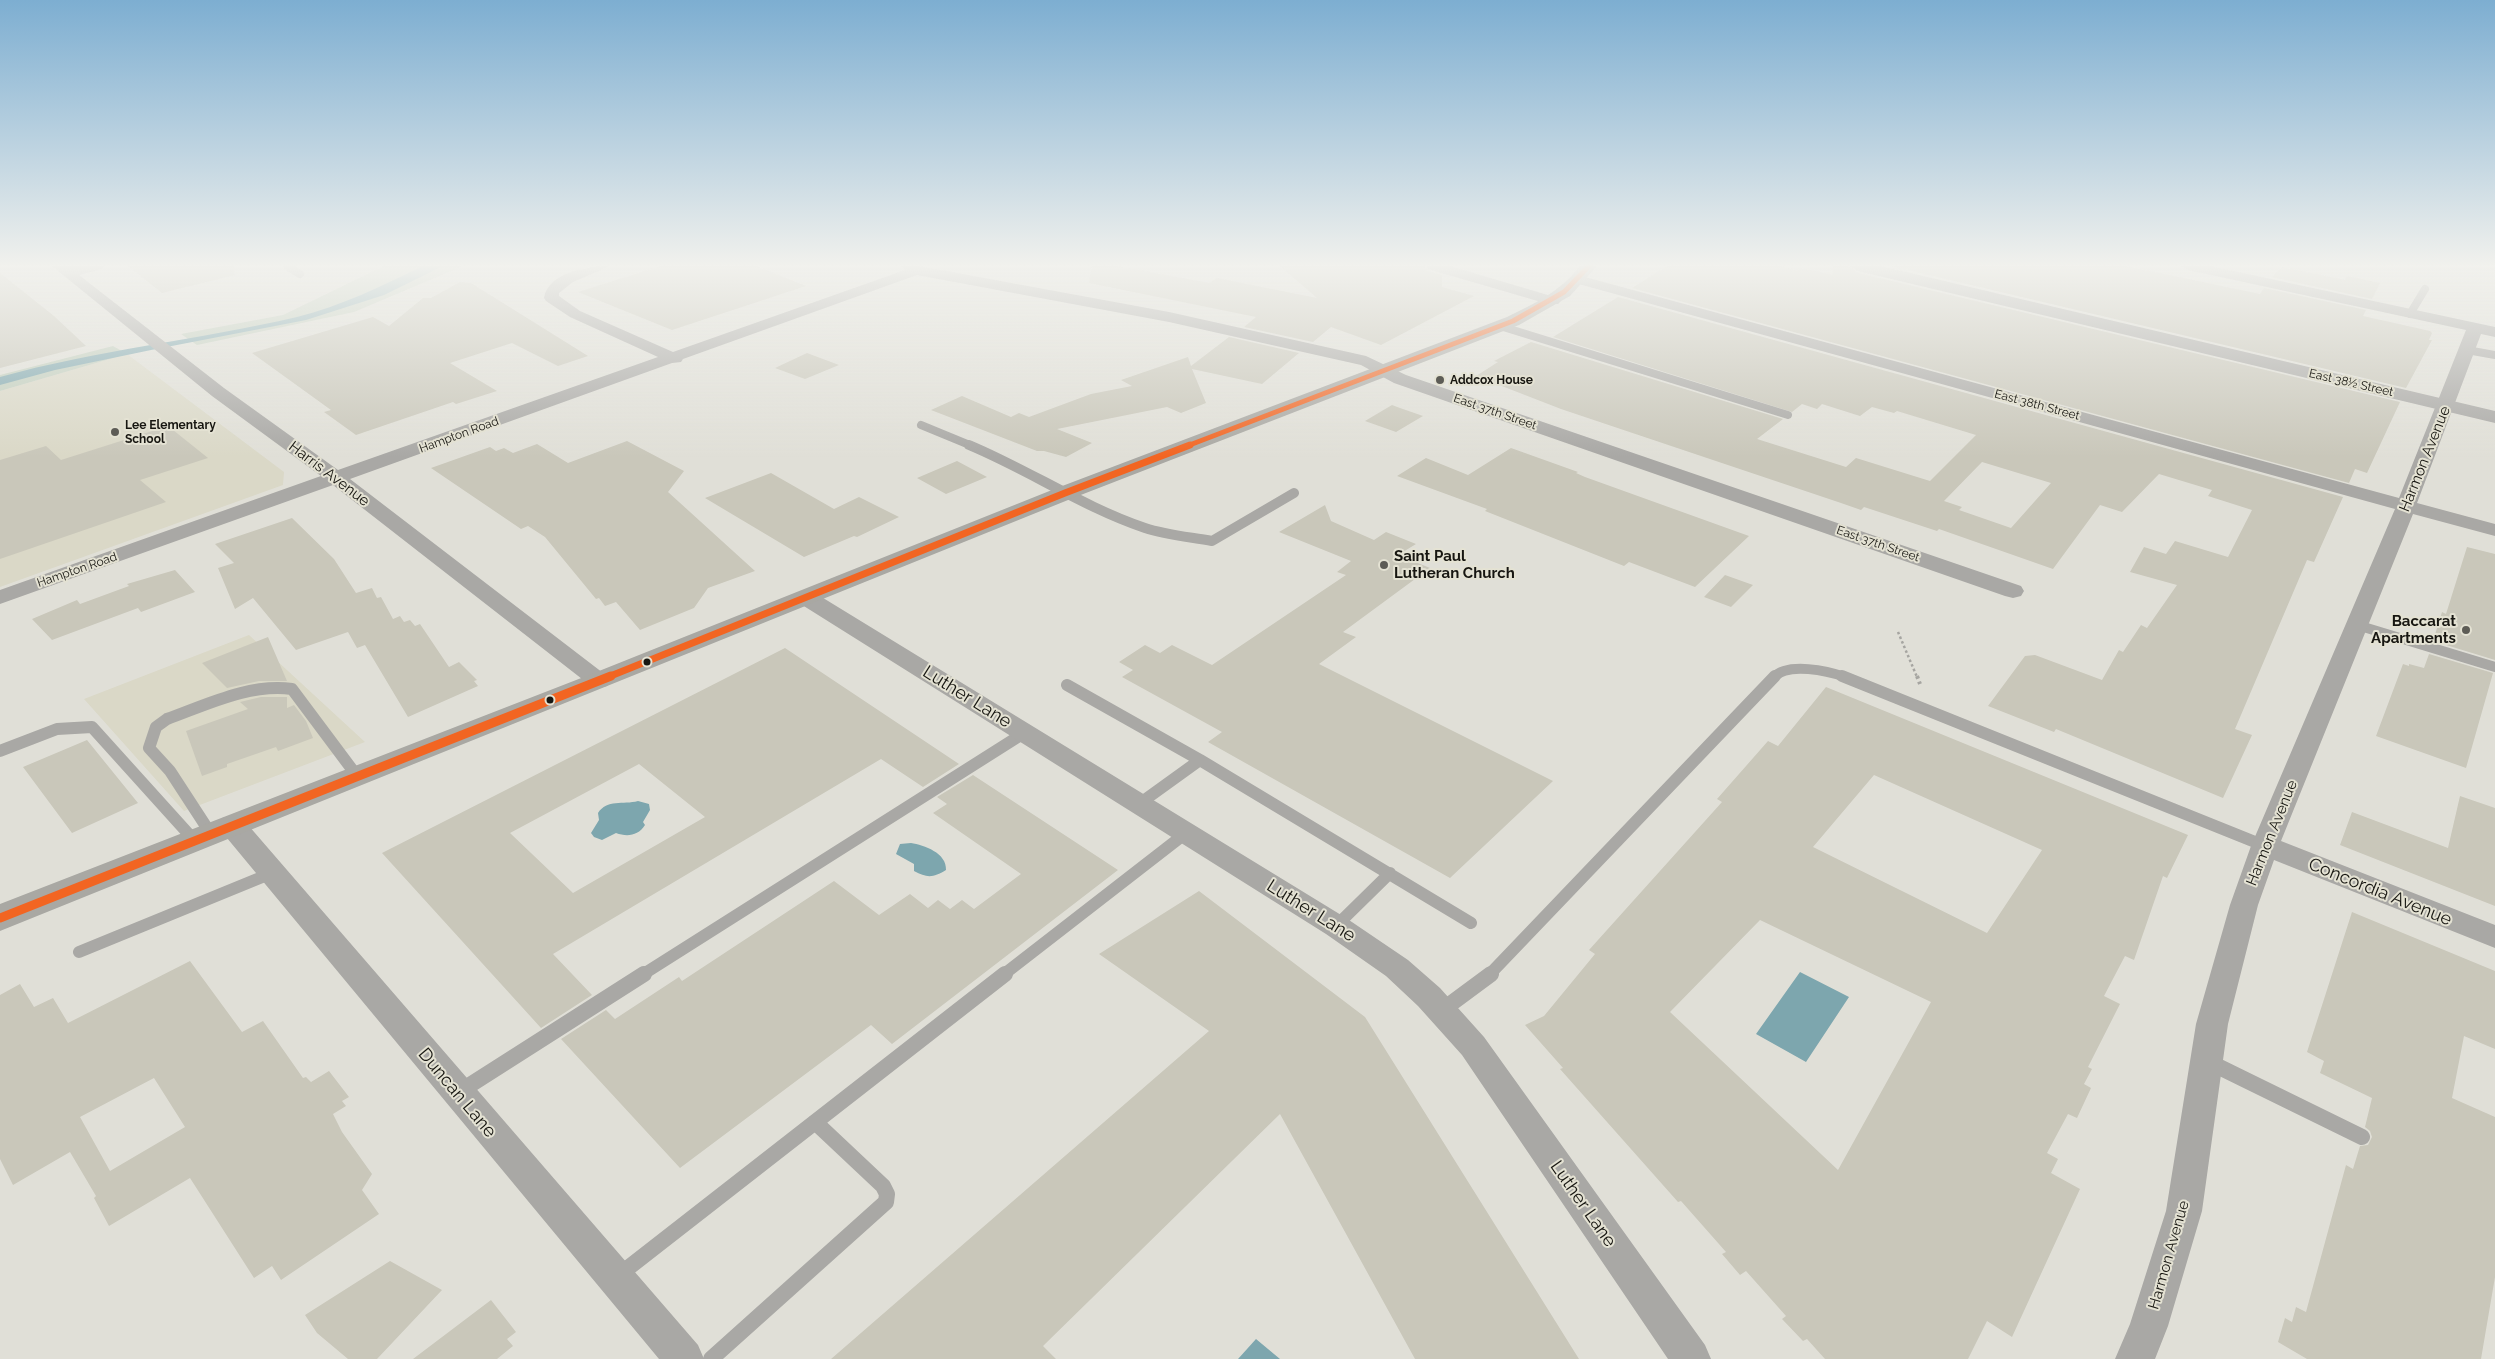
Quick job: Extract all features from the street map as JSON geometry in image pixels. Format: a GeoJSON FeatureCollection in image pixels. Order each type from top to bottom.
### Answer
{"type":"FeatureCollection","features":[{"type":"Feature","properties":{"kind":"main road"},"geometry":{"type":"LineString","coordinates":[[0,918],[807,598],[1065,493],[1491,329]]}},
{"type":"Feature","properties":{"kind":"street","name":"Harris Avenue"},"geometry":{"type":"LineString","coordinates":[[140,329],[599,681]]}},
{"type":"Feature","properties":{"kind":"street"},"geometry":{"type":"LineString","coordinates":[[611,329],[674,359]]}},
{"type":"Feature","properties":{"kind":"street","name":"Hampton Road"},"geometry":{"type":"LineString","coordinates":[[0,597],[337,479],[752,329]]}},
{"type":"Feature","properties":{"kind":"street","name":"East 37th Street"},"geometry":{"type":"LineString","coordinates":[[1225,329],[1366,361],[1400,379],[2014,591]]}},
{"type":"Feature","properties":{"kind":"street","name":"East 38th Street"},"geometry":{"type":"LineString","coordinates":[[1783,329],[2495,530]]}},
{"type":"Feature","properties":{"kind":"street","name":"East 38½ Street"},"geometry":{"type":"LineString","coordinates":[[2126,329],[2495,416]]}},
{"type":"Feature","properties":{"kind":"street","name":"Harmon Avenue"},"geometry":{"type":"LineString","coordinates":[[2135,1359],[2149,1326],[2184,1211],[2212,1024],[2244,904],[2265,846],[2406,506],[2467,350],[2485,330]]}},
{"type":"Feature","properties":{"kind":"street","name":"Luther Lane"},"geometry":{"type":"LineString","coordinates":[[807,598],[1336,926],[1397,968],[1441,1011],[1473,1046],[1691,1359]]}},
{"type":"Feature","properties":{"kind":"street","name":"Duncan Lane"},"geometry":{"type":"LineString","coordinates":[[212,833],[272,873],[684,1359]]}},
{"type":"Feature","properties":{"kind":"street","name":"Concordia Avenue"},"geometry":{"type":"LineString","coordinates":[[2265,846],[2495,937]]}},
{"type":"Feature","properties":{"kind":"lane"},"geometry":{"type":"LineString","coordinates":[[1511,329],[1788,415]]}},
{"type":"Feature","properties":{"kind":"lane"},"geometry":{"type":"LineString","coordinates":[[2467,350],[2495,355]]}},
{"type":"Feature","properties":{"kind":"lane"},"geometry":{"type":"LineString","coordinates":[[921,425],[1000,458],[1065,493],[1147,529],[1212,541],[1294,493]]}},
{"type":"Feature","properties":{"kind":"lane"},"geometry":{"type":"LineString","coordinates":[[2357,625],[2495,667]]}},
{"type":"Feature","properties":{"kind":"lane"},"geometry":{"type":"LineString","coordinates":[[1441,1011],[1494,972],[1778,674],[1790,670],[1811,668],[1834,673],[2265,846]]}},
{"type":"Feature","properties":{"kind":"lane"},"geometry":{"type":"LineString","coordinates":[[1067,685],[1200,760],[1471,923]]}},
{"type":"Feature","properties":{"kind":"lane"},"geometry":{"type":"LineString","coordinates":[[212,833],[170,771],[149,748],[156,727],[167,718],[256,690],[282,686],[292,689],[357,776]]}},
{"type":"Feature","properties":{"kind":"lane"},"geometry":{"type":"LineString","coordinates":[[0,751],[65,727],[81,725],[92,727],[212,833]]}},
{"type":"Feature","properties":{"kind":"lane"},"geometry":{"type":"LineString","coordinates":[[457,1093],[1024,733]]}},
{"type":"Feature","properties":{"kind":"lane"},"geometry":{"type":"LineString","coordinates":[[1139,804],[1200,760]]}},
{"type":"Feature","properties":{"kind":"lane"},"geometry":{"type":"LineString","coordinates":[[615,1278],[1186,833]]}},
{"type":"Feature","properties":{"kind":"lane"},"geometry":{"type":"LineString","coordinates":[[79,952],[272,873]]}},
{"type":"Feature","properties":{"kind":"lane"},"geometry":{"type":"LineString","coordinates":[[1336,926],[1390,873]]}},
{"type":"Feature","properties":{"kind":"lane"},"geometry":{"type":"LineString","coordinates":[[2207,1061],[2362,1137]]}},
{"type":"Feature","properties":{"kind":"lane"},"geometry":{"type":"LineString","coordinates":[[711,1359],[886,1202],[887,1194],[883,1186],[815,1122]]}},
{"type":"Feature","properties":{"kind":"path"},"geometry":{"type":"LineString","coordinates":[[1898,632],[1921,686],[1908,703]]}},
{"type":"Feature","properties":{"kind":"shaded area","name":"Lee Elementary School"},"geometry":{"type":"Polygon","coordinates":[[[127,354],[284,472],[283,485],[0,587],[0,391],[127,354]]]}},
{"type":"Feature","properties":{"kind":"shaded area"},"geometry":{"type":"Polygon","coordinates":[[[249,635],[365,742],[184,811],[84,699],[249,635]]]}},
{"type":"Feature","properties":{"kind":"green space"},"geometry":{"type":"Polygon","coordinates":[[[206,329],[271,329],[197,345],[181,334],[206,329]]]}},
{"type":"Feature","properties":{"kind":"green space"},"geometry":{"type":"Polygon","coordinates":[[[113,346],[127,354],[0,391],[0,375],[113,346]]]}},
{"type":"Feature","properties":{"kind":"water"},"geometry":{"type":"Polygon","coordinates":[[[236,329],[257,329],[55,370],[0,385],[0,377],[73,359],[236,329]]]}},
{"type":"Feature","properties":{"kind":"water"},"geometry":{"type":"Polygon","coordinates":[[[638,801],[649,804],[650,810],[643,822],[645,825],[642,829],[628,835],[616,833],[602,840],[594,837],[591,833],[599,820],[598,813],[606,806],[638,801]]]}},
{"type":"Feature","properties":{"kind":"water"},"geometry":{"type":"Polygon","coordinates":[[[911,843],[934,851],[943,859],[946,870],[937,875],[930,876],[914,871],[914,864],[896,854],[900,844],[911,843]]]}},
{"type":"Feature","properties":{"kind":"water"},"geometry":{"type":"Polygon","coordinates":[[[1800,972],[1849,997],[1806,1062],[1756,1034],[1800,972]]]}},
{"type":"Feature","properties":{"kind":"water"},"geometry":{"type":"Polygon","coordinates":[[[1256,1339],[1280,1359],[1238,1359],[1256,1339]]]}},
{"type":"Feature","properties":{"kind":"building"},"geometry":{"type":"Polygon","coordinates":[[[0,329],[68,329],[86,346],[0,368],[0,329]]]}},
{"type":"Feature","properties":{"kind":"building"},"geometry":{"type":"Polygon","coordinates":[[[331,329],[545,329],[588,356],[558,366],[512,343],[450,363],[497,391],[456,404],[453,402],[356,435],[324,412],[331,410],[252,353],[331,329]]]}},
{"type":"Feature","properties":{"kind":"building"},"geometry":{"type":"Polygon","coordinates":[[[1255,329],[1328,329],[1313,342],[1255,329]]]}},
{"type":"Feature","properties":{"kind":"building"},"geometry":{"type":"Polygon","coordinates":[[[1338,329],[1411,329],[1381,345],[1338,329]]]}},
{"type":"Feature","properties":{"kind":"building"},"geometry":{"type":"Polygon","coordinates":[[[1565,329],[1736,329],[2343,497],[2314,562],[2307,560],[2235,729],[2252,735],[2223,798],[2056,729],[2054,732],[1988,706],[2025,656],[2035,655],[2102,680],[2119,650],[2123,652],[2141,625],[2147,628],[2177,585],[2130,572],[2144,547],[2166,554],[2175,541],[2228,557],[2252,510],[2208,496],[2212,490],[2159,474],[2122,512],[2100,505],[2053,569],[1939,529],[1937,531],[1864,507],[1861,510],[1561,409],[1476,376],[1498,362],[1494,361],[1531,342],[1783,419],[1757,439],[1846,467],[1856,458],[1930,481],[1976,435],[1897,411],[1894,413],[1872,407],[1860,416],[1822,404],[1817,409],[1802,404],[1792,412],[1553,337],[1565,329]],[[1982,462],[1944,501],[1962,507],[1959,510],[2011,528],[2051,483],[1982,462]]]}},
{"type":"Feature","properties":{"kind":"building"},"geometry":{"type":"Polygon","coordinates":[[[1784,329],[2095,329],[2400,402],[2367,473],[2355,469],[2349,483],[1784,329]]]}},
{"type":"Feature","properties":{"kind":"building"},"geometry":{"type":"Polygon","coordinates":[[[2159,329],[2423,329],[2430,331],[2432,333],[2429,340],[2432,340],[2406,388],[2159,329]]]}},
{"type":"Feature","properties":{"kind":"building"},"geometry":{"type":"Polygon","coordinates":[[[1229,337],[1299,353],[1262,384],[1192,369],[1206,403],[1181,413],[1167,407],[1057,429],[1092,443],[1066,457],[1037,451],[931,410],[962,396],[1011,417],[1019,413],[1029,417],[1091,394],[1132,386],[1121,380],[1188,357],[1191,366],[1229,337]]]}},
{"type":"Feature","properties":{"kind":"building"},"geometry":{"type":"Polygon","coordinates":[[[807,353],[839,365],[805,379],[775,368],[807,353]]]}},
{"type":"Feature","properties":{"kind":"building"},"geometry":{"type":"Polygon","coordinates":[[[1392,405],[1423,416],[1396,432],[1365,421],[1392,405]]]}},
{"type":"Feature","properties":{"kind":"building"},"geometry":{"type":"Polygon","coordinates":[[[168,426],[208,458],[140,480],[166,502],[0,559],[0,460],[46,446],[61,460],[168,426]]]}},
{"type":"Feature","properties":{"kind":"building"},"geometry":{"type":"Polygon","coordinates":[[[627,441],[684,471],[668,492],[755,571],[708,588],[694,608],[640,630],[616,602],[605,606],[599,598],[596,599],[545,537],[528,526],[521,529],[431,468],[490,447],[496,451],[504,448],[513,453],[537,444],[568,463],[627,441]]]}},
{"type":"Feature","properties":{"kind":"building"},"geometry":{"type":"Polygon","coordinates":[[[1511,448],[1578,472],[1576,473],[1585,477],[1749,536],[1695,587],[1629,562],[1624,566],[1485,511],[1487,509],[1397,476],[1426,458],[1468,475],[1511,448]]]}},
{"type":"Feature","properties":{"kind":"building"},"geometry":{"type":"Polygon","coordinates":[[[957,461],[987,477],[946,494],[917,478],[957,461]]]}},
{"type":"Feature","properties":{"kind":"building"},"geometry":{"type":"Polygon","coordinates":[[[771,473],[834,509],[859,497],[899,517],[857,537],[854,536],[804,557],[705,498],[771,473]]]}},
{"type":"Feature","properties":{"kind":"building"},"geometry":{"type":"Polygon","coordinates":[[[1325,505],[1331,521],[1374,540],[1386,532],[1416,544],[1398,555],[1430,568],[1343,632],[1356,637],[1319,664],[1553,781],[1450,878],[1208,742],[1222,732],[1122,677],[1133,670],[1119,662],[1145,645],[1160,653],[1172,645],[1212,665],[1346,575],[1337,572],[1351,561],[1279,532],[1325,505]]]}},
{"type":"Feature","properties":{"kind":"building"},"geometry":{"type":"Polygon","coordinates":[[[292,518],[334,559],[356,593],[372,588],[377,598],[381,597],[393,619],[400,616],[404,622],[410,620],[415,626],[420,624],[449,667],[459,662],[477,680],[474,681],[478,686],[408,717],[365,645],[357,648],[348,632],[296,650],[253,598],[235,609],[218,568],[234,563],[215,544],[292,518]]]}},
{"type":"Feature","properties":{"kind":"building"},"geometry":{"type":"Polygon","coordinates":[[[2467,547],[2495,554],[2495,660],[2433,641],[2442,612],[2446,614],[2467,547]]]}},
{"type":"Feature","properties":{"kind":"building"},"geometry":{"type":"Polygon","coordinates":[[[175,570],[195,592],[141,612],[138,608],[52,640],[32,619],[77,600],[80,604],[129,586],[127,584],[175,570]]]}},
{"type":"Feature","properties":{"kind":"building"},"geometry":{"type":"Polygon","coordinates":[[[1725,575],[1753,585],[1731,607],[1704,597],[1725,575]]]}},
{"type":"Feature","properties":{"kind":"building"},"geometry":{"type":"Polygon","coordinates":[[[268,637],[287,681],[259,681],[227,688],[202,663],[268,637]]]}},
{"type":"Feature","properties":{"kind":"building"},"geometry":{"type":"Polygon","coordinates":[[[785,648],[959,764],[923,787],[881,759],[553,954],[592,995],[541,1028],[382,853],[785,648]],[[639,764],[510,833],[573,893],[705,817],[639,764]]]}},
{"type":"Feature","properties":{"kind":"building"},"geometry":{"type":"Polygon","coordinates":[[[2429,654],[2493,673],[2466,768],[2376,736],[2403,664],[2424,668],[2429,654]]]}},
{"type":"Feature","properties":{"kind":"building"},"geometry":{"type":"Polygon","coordinates":[[[1826,687],[2188,835],[2167,878],[2163,876],[2134,960],[2125,956],[2104,996],[2120,1004],[2088,1067],[2092,1069],[2084,1084],[2091,1088],[2077,1118],[2068,1114],[2047,1153],[2058,1159],[2051,1173],[2080,1189],[2012,1337],[1987,1321],[1968,1359],[1825,1359],[1807,1339],[1803,1341],[1782,1319],[1786,1316],[1746,1271],[1740,1275],[1722,1254],[1726,1252],[1681,1201],[1678,1202],[1560,1069],[1563,1068],[1525,1025],[1544,1016],[1595,954],[1589,950],[1722,802],[1717,799],[1768,741],[1778,746],[1826,687]],[[1874,775],[1813,847],[1987,933],[2042,850],[1874,775]],[[1760,920],[1670,1012],[1838,1170],[1931,1002],[1760,920]]]}},
{"type":"Feature","properties":{"kind":"building"},"geometry":{"type":"Polygon","coordinates":[[[261,697],[287,697],[287,708],[294,705],[306,721],[313,738],[278,751],[276,747],[227,764],[227,767],[202,776],[186,731],[248,709],[240,702],[261,697]]]}},
{"type":"Feature","properties":{"kind":"building"},"geometry":{"type":"Polygon","coordinates":[[[87,740],[138,803],[72,833],[23,767],[87,740]]]}},
{"type":"Feature","properties":{"kind":"building"},"geometry":{"type":"Polygon","coordinates":[[[973,775],[1118,870],[892,1044],[871,1025],[680,1168],[561,1039],[606,1010],[615,1019],[679,977],[682,981],[834,881],[879,915],[910,894],[928,908],[938,900],[950,909],[962,900],[974,909],[1021,874],[933,813],[947,804],[937,797],[973,775]]]}},
{"type":"Feature","properties":{"kind":"building"},"geometry":{"type":"Polygon","coordinates":[[[2460,796],[2495,808],[2495,906],[2340,845],[2352,812],[2448,848],[2460,796]]]}},
{"type":"Feature","properties":{"kind":"building"},"geometry":{"type":"Polygon","coordinates":[[[1199,891],[1365,1017],[1579,1359],[1415,1359],[1280,1114],[1043,1346],[1056,1359],[831,1359],[1209,1031],[1099,954],[1199,891]]]}},
{"type":"Feature","properties":{"kind":"building"},"geometry":{"type":"Polygon","coordinates":[[[2352,912],[2495,971],[2495,1049],[2464,1036],[2452,1098],[2495,1117],[2495,1277],[2481,1359],[2307,1359],[2278,1342],[2285,1318],[2292,1322],[2296,1307],[2306,1312],[2346,1165],[2353,1169],[2360,1146],[2368,1145],[2372,1137],[2370,1131],[2365,1127],[2372,1098],[2320,1073],[2324,1061],[2307,1052],[2352,912]]]}},
{"type":"Feature","properties":{"kind":"building"},"geometry":{"type":"Polygon","coordinates":[[[190,961],[242,1032],[263,1021],[303,1078],[306,1077],[311,1082],[329,1071],[349,1097],[342,1101],[346,1106],[333,1114],[342,1132],[372,1174],[362,1190],[379,1214],[281,1280],[272,1266],[254,1278],[190,1178],[109,1226],[94,1198],[96,1196],[70,1152],[13,1185],[0,1159],[0,995],[20,984],[34,1007],[53,998],[68,1023],[190,961]],[[154,1078],[80,1117],[110,1171],[185,1127],[154,1078]]]}},
{"type":"Feature","properties":{"kind":"building"},"geometry":{"type":"Polygon","coordinates":[[[390,1261],[442,1290],[377,1359],[348,1359],[317,1333],[305,1315],[390,1261]]]}},
{"type":"Feature","properties":{"kind":"building"},"geometry":{"type":"Polygon","coordinates":[[[491,1300],[516,1332],[507,1339],[513,1346],[497,1359],[413,1359],[491,1300]]]}},
{"type":"Feature","properties":{"kind":"transit line"},"geometry":{"type":"LineString","coordinates":[[0,918],[599,681],[1065,493],[1491,329]]}},
{"type":"Feature","properties":{"kind":"place","name":"Addcox House"},"geometry":{"type":"Point","coordinates":[1440,380]}},
{"type":"Feature","properties":{"kind":"place","name":"Lee Elementary School"},"geometry":{"type":"Point","coordinates":[115,432]}},
{"type":"Feature","properties":{"kind":"place","name":"Saint Paul Lutheran Church"},"geometry":{"type":"Point","coordinates":[1384,565]}},
{"type":"Feature","properties":{"kind":"place","name":"Baccarat Apartments"},"geometry":{"type":"Point","coordinates":[2466,630]}}]}
